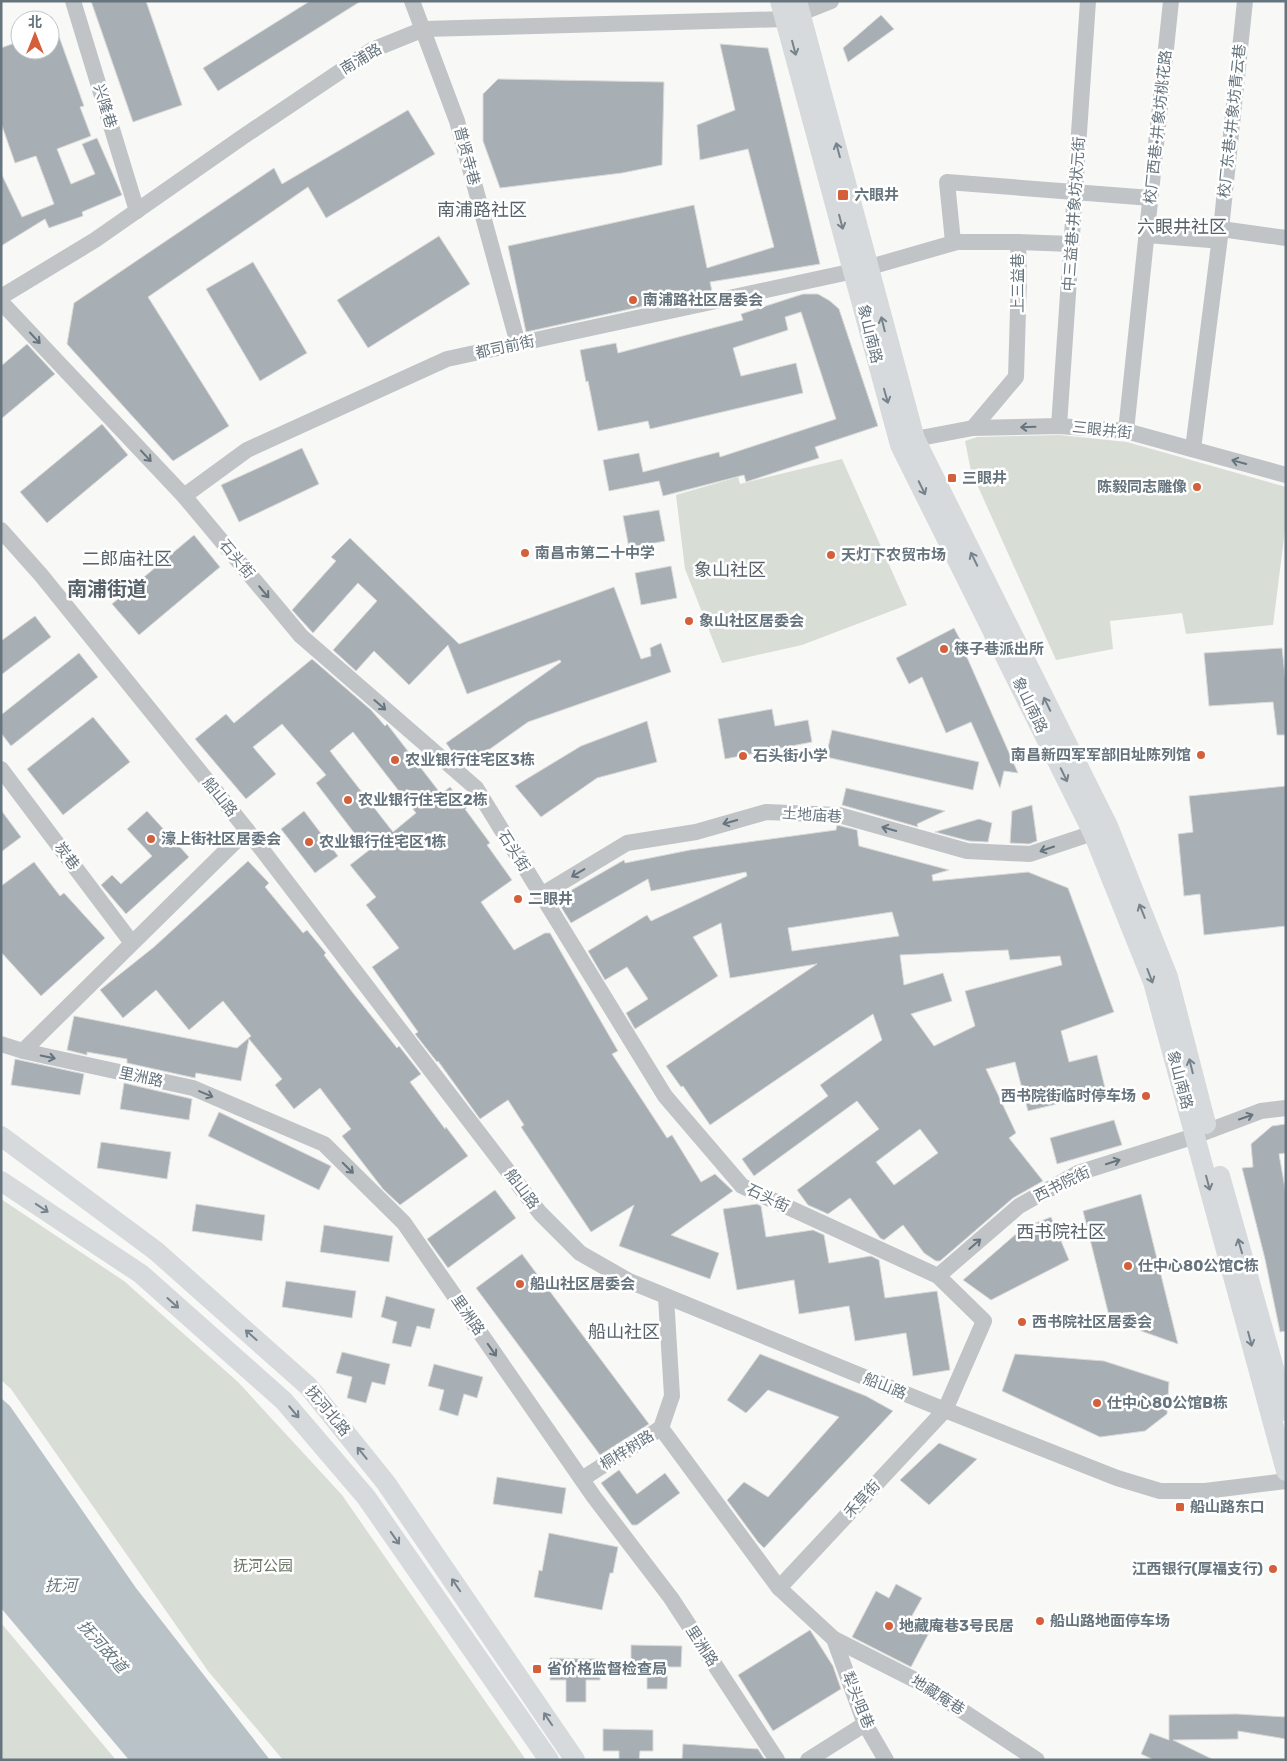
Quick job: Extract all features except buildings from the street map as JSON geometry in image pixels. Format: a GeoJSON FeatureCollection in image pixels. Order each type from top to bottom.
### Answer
{"type":"FeatureCollection","features":[{"type":"Feature","properties":{"kind":"main road","name":"象山南路"},"geometry":{"type":"LineString","coordinates":[[791,8],[862,269],[890,352],[915,439],[1108,826],[1168,977],[1201,1133],[1286,1471]]}},
{"type":"Feature","properties":{"kind":"main road","name":"象山南路"},"geometry":{"type":"LineString","coordinates":[[862,269],[875,357],[900,445],[1093,833],[1153,982],[1286,1411]]}},
{"type":"Feature","properties":{"kind":"main road","name":"抚河北路"},"geometry":{"type":"LineString","coordinates":[[1,1136],[156,1251],[308,1386],[386,1483],[575,1760]]}},
{"type":"Feature","properties":{"kind":"main road","name":"抚河北路"},"geometry":{"type":"LineString","coordinates":[[1,1181],[141,1274],[284,1401],[366,1497],[549,1760]]}},
{"type":"Feature","properties":{"kind":"street","name":"兴隆巷"},"geometry":{"type":"LineString","coordinates":[[73,1],[137,211]]}},
{"type":"Feature","properties":{"kind":"street","name":"普贤寺巷"},"geometry":{"type":"LineString","coordinates":[[412,1],[457,121],[518,344]]}},
{"type":"Feature","properties":{"kind":"street"},"geometry":{"type":"LineString","coordinates":[[791,8],[831,1]]}},
{"type":"Feature","properties":{"kind":"street","name":"中三益巷·井象坊状元街"},"geometry":{"type":"LineString","coordinates":[[1059,426],[1088,1]]}},
{"type":"Feature","properties":{"kind":"street","name":"校厂西巷·井象坊桃花路"},"geometry":{"type":"LineString","coordinates":[[1126,431],[1171,1]]}},
{"type":"Feature","properties":{"kind":"street","name":"校厂东巷·井象坊青云巷"},"geometry":{"type":"LineString","coordinates":[[1193,449],[1221,229],[1245,1]]}},
{"type":"Feature","properties":{"kind":"street","name":"南浦路"},"geometry":{"type":"LineString","coordinates":[[1,297],[95,240],[372,50],[424,29],[791,8]]}},
{"type":"Feature","properties":{"kind":"street"},"geometry":{"type":"LineString","coordinates":[[957,242],[953,242],[947,182],[1150,198]]}},
{"type":"Feature","properties":{"kind":"street"},"geometry":{"type":"LineString","coordinates":[[1147,235],[1210,240],[1221,229],[1286,238]]}},
{"type":"Feature","properties":{"kind":"street","name":"上三益巷"},"geometry":{"type":"LineString","coordinates":[[862,269],[957,242],[1018,242],[1019,277],[1016,377],[973,428]]}},
{"type":"Feature","properties":{"kind":"street"},"geometry":{"type":"LineString","coordinates":[[1018,242],[1071,244]]}},
{"type":"Feature","properties":{"kind":"street","name":"都司前街"},"geometry":{"type":"LineString","coordinates":[[184,496],[247,450],[447,359],[862,269]]}},
{"type":"Feature","properties":{"kind":"street","name":"石头街"},"geometry":{"type":"LineString","coordinates":[[1,302],[184,496],[301,636],[476,788],[665,1096],[742,1186],[938,1276],[984,1321],[945,1410]]}},
{"type":"Feature","properties":{"kind":"street","name":"三眼井街"},"geometry":{"type":"LineString","coordinates":[[915,439],[973,428],[1059,426],[1126,431],[1286,475]]}},
{"type":"Feature","properties":{"kind":"street","name":"船山路"},"geometry":{"type":"LineString","coordinates":[[1,530],[41,575],[247,830],[540,1213],[580,1253],[629,1282],[1117,1478],[1160,1491],[1205,1491],[1286,1481]]}},
{"type":"Feature","properties":{"kind":"street","name":"炭巷"},"geometry":{"type":"LineString","coordinates":[[1,769],[132,943]]}},
{"type":"Feature","properties":{"kind":"street","name":"土地庙巷"},"geometry":{"type":"LineString","coordinates":[[541,895],[627,843],[696,832],[766,812],[839,815],[967,851],[1030,854],[1093,833]]}},
{"type":"Feature","properties":{"kind":"street"},"geometry":{"type":"LineString","coordinates":[[22,1051],[247,830]]}},
{"type":"Feature","properties":{"kind":"street","name":"里洲路"},"geometry":{"type":"LineString","coordinates":[[1,1044],[22,1051],[192,1088],[324,1144],[404,1223],[582,1479],[671,1598],[777,1760]]}},
{"type":"Feature","properties":{"kind":"street","name":"西书院街"},"geometry":{"type":"LineString","coordinates":[[938,1276],[1019,1206],[1078,1174],[1261,1111],[1286,1108]]}},
{"type":"Feature","properties":{"kind":"street","name":"桐梓树路"},"geometry":{"type":"LineString","coordinates":[[582,1479],[661,1428],[672,1396],[666,1297]]}},
{"type":"Feature","properties":{"kind":"street","name":"禾草街"},"geometry":{"type":"LineString","coordinates":[[779,1588],[945,1410]]}},
{"type":"Feature","properties":{"kind":"street"},"geometry":{"type":"LineString","coordinates":[[661,1428],[779,1588],[834,1639]]}},
{"type":"Feature","properties":{"kind":"street","name":"犁头咀巷"},"geometry":{"type":"LineString","coordinates":[[834,1639],[865,1724],[886,1760]]}},
{"type":"Feature","properties":{"kind":"street","name":"地藏庵巷"},"geometry":{"type":"LineString","coordinates":[[834,1639],[917,1681],[1037,1760]]}},
{"type":"Feature","properties":{"kind":"street"},"geometry":{"type":"LineString","coordinates":[[808,1760],[865,1724]]}},
{"type":"Feature","properties":{"kind":"green space"},"geometry":{"type":"Polygon","coordinates":[[[1060,435],[1127,442],[1286,487],[1286,522],[1273,625],[1186,634],[1182,613],[1110,621],[1113,649],[1056,660],[971,471],[965,441],[977,437],[1060,435]]]}},
{"type":"Feature","properties":{"kind":"green space"},"geometry":{"type":"Polygon","coordinates":[[[842,459],[907,605],[802,645],[722,663],[685,569],[676,495],[738,477],[740,484],[842,459]]]}},
{"type":"Feature","properties":{"kind":"green space","name":"抚河公园"},"geometry":{"type":"Polygon","coordinates":[[[1,1199],[124,1281],[238,1382],[342,1495],[526,1760],[283,1760],[208,1671],[11,1389],[1,1380],[1,1199]]]}},
{"type":"Feature","properties":{"kind":"green space"},"geometry":{"type":"Polygon","coordinates":[[[1,1623],[116,1760],[1,1760],[1,1623]]]}},
{"type":"Feature","properties":{"kind":"water","name":"抚河"},"geometry":{"type":"Polygon","coordinates":[[[1,1398],[10,1406],[136,1588],[270,1760],[129,1760],[1,1608],[1,1398]]]}},
{"type":"Feature","properties":{"kind":"place","name":"六眼井"},"geometry":{"type":"Point","coordinates":[843,195]}},
{"type":"Feature","properties":{"kind":"place","name":"南浦路社区居委会"},"geometry":{"type":"Point","coordinates":[633,300]}},
{"type":"Feature","properties":{"kind":"place","name":"三眼井"},"geometry":{"type":"Point","coordinates":[952,478]}},
{"type":"Feature","properties":{"kind":"place","name":"陈毅同志雕像"},"geometry":{"type":"Point","coordinates":[1197,487]}},
{"type":"Feature","properties":{"kind":"place","name":"南昌市第二十中学"},"geometry":{"type":"Point","coordinates":[525,553]}},
{"type":"Feature","properties":{"kind":"place","name":"天灯下农贸市场"},"geometry":{"type":"Point","coordinates":[831,555]}},
{"type":"Feature","properties":{"kind":"place","name":"象山社区居委会"},"geometry":{"type":"Point","coordinates":[689,621]}},
{"type":"Feature","properties":{"kind":"place","name":"筷子巷派出所"},"geometry":{"type":"Point","coordinates":[944,649]}},
{"type":"Feature","properties":{"kind":"place","name":"南昌新四军军部旧址陈列馆"},"geometry":{"type":"Point","coordinates":[1201,755]}},
{"type":"Feature","properties":{"kind":"place","name":"石头街小学"},"geometry":{"type":"Point","coordinates":[743,756]}},
{"type":"Feature","properties":{"kind":"place","name":"农业银行住宅区3栋"},"geometry":{"type":"Point","coordinates":[395,760]}},
{"type":"Feature","properties":{"kind":"place","name":"农业银行住宅区2栋"},"geometry":{"type":"Point","coordinates":[348,800]}},
{"type":"Feature","properties":{"kind":"place","name":"濠上街社区居委会"},"geometry":{"type":"Point","coordinates":[151,839]}},
{"type":"Feature","properties":{"kind":"place","name":"农业银行住宅区1栋"},"geometry":{"type":"Point","coordinates":[309,842]}},
{"type":"Feature","properties":{"kind":"place","name":"二眼井"},"geometry":{"type":"Point","coordinates":[518,899]}},
{"type":"Feature","properties":{"kind":"place","name":"西书院街临时停车场"},"geometry":{"type":"Point","coordinates":[1146,1096]}},
{"type":"Feature","properties":{"kind":"place","name":"仕中心80公馆C栋"},"geometry":{"type":"Point","coordinates":[1128,1266]}},
{"type":"Feature","properties":{"kind":"place","name":"船山社区居委会"},"geometry":{"type":"Point","coordinates":[520,1284]}},
{"type":"Feature","properties":{"kind":"place","name":"西书院社区居委会"},"geometry":{"type":"Point","coordinates":[1022,1322]}},
{"type":"Feature","properties":{"kind":"place","name":"仕中心80公馆B栋"},"geometry":{"type":"Point","coordinates":[1097,1403]}},
{"type":"Feature","properties":{"kind":"place","name":"船山路东口"},"geometry":{"type":"Point","coordinates":[1180,1507]}},
{"type":"Feature","properties":{"kind":"place","name":"江西银行(厚福支行)"},"geometry":{"type":"Point","coordinates":[1273,1569]}},
{"type":"Feature","properties":{"kind":"place","name":"船山路地面停车场"},"geometry":{"type":"Point","coordinates":[1040,1621]}},
{"type":"Feature","properties":{"kind":"place","name":"地藏庵巷3号民居"},"geometry":{"type":"Point","coordinates":[889,1626]}},
{"type":"Feature","properties":{"kind":"place","name":"省价格监督检查局"},"geometry":{"type":"Point","coordinates":[537,1669]}},
{"type":"Feature","properties":{"kind":"district","name":"南浦路社区"},"geometry":{"type":"Point","coordinates":[482,210]}},
{"type":"Feature","properties":{"kind":"district","name":"六眼井社区"},"geometry":{"type":"Point","coordinates":[1182,227]}},
{"type":"Feature","properties":{"kind":"district","name":"二郎庙社区"},"geometry":{"type":"Point","coordinates":[127,559]}},
{"type":"Feature","properties":{"kind":"district","name":"象山社区"},"geometry":{"type":"Point","coordinates":[730,570]}},
{"type":"Feature","properties":{"kind":"district","name":"南浦街道"},"geometry":{"type":"Point","coordinates":[107,589]}},
{"type":"Feature","properties":{"kind":"district","name":"西书院社区"},"geometry":{"type":"Point","coordinates":[1061,1232]}},
{"type":"Feature","properties":{"kind":"district","name":"船山社区"},"geometry":{"type":"Point","coordinates":[624,1332]}},
{"type":"Feature","properties":{"kind":"water label","name":"抚河故道"},"geometry":{"type":"Point","coordinates":[103,1646]}}]}
